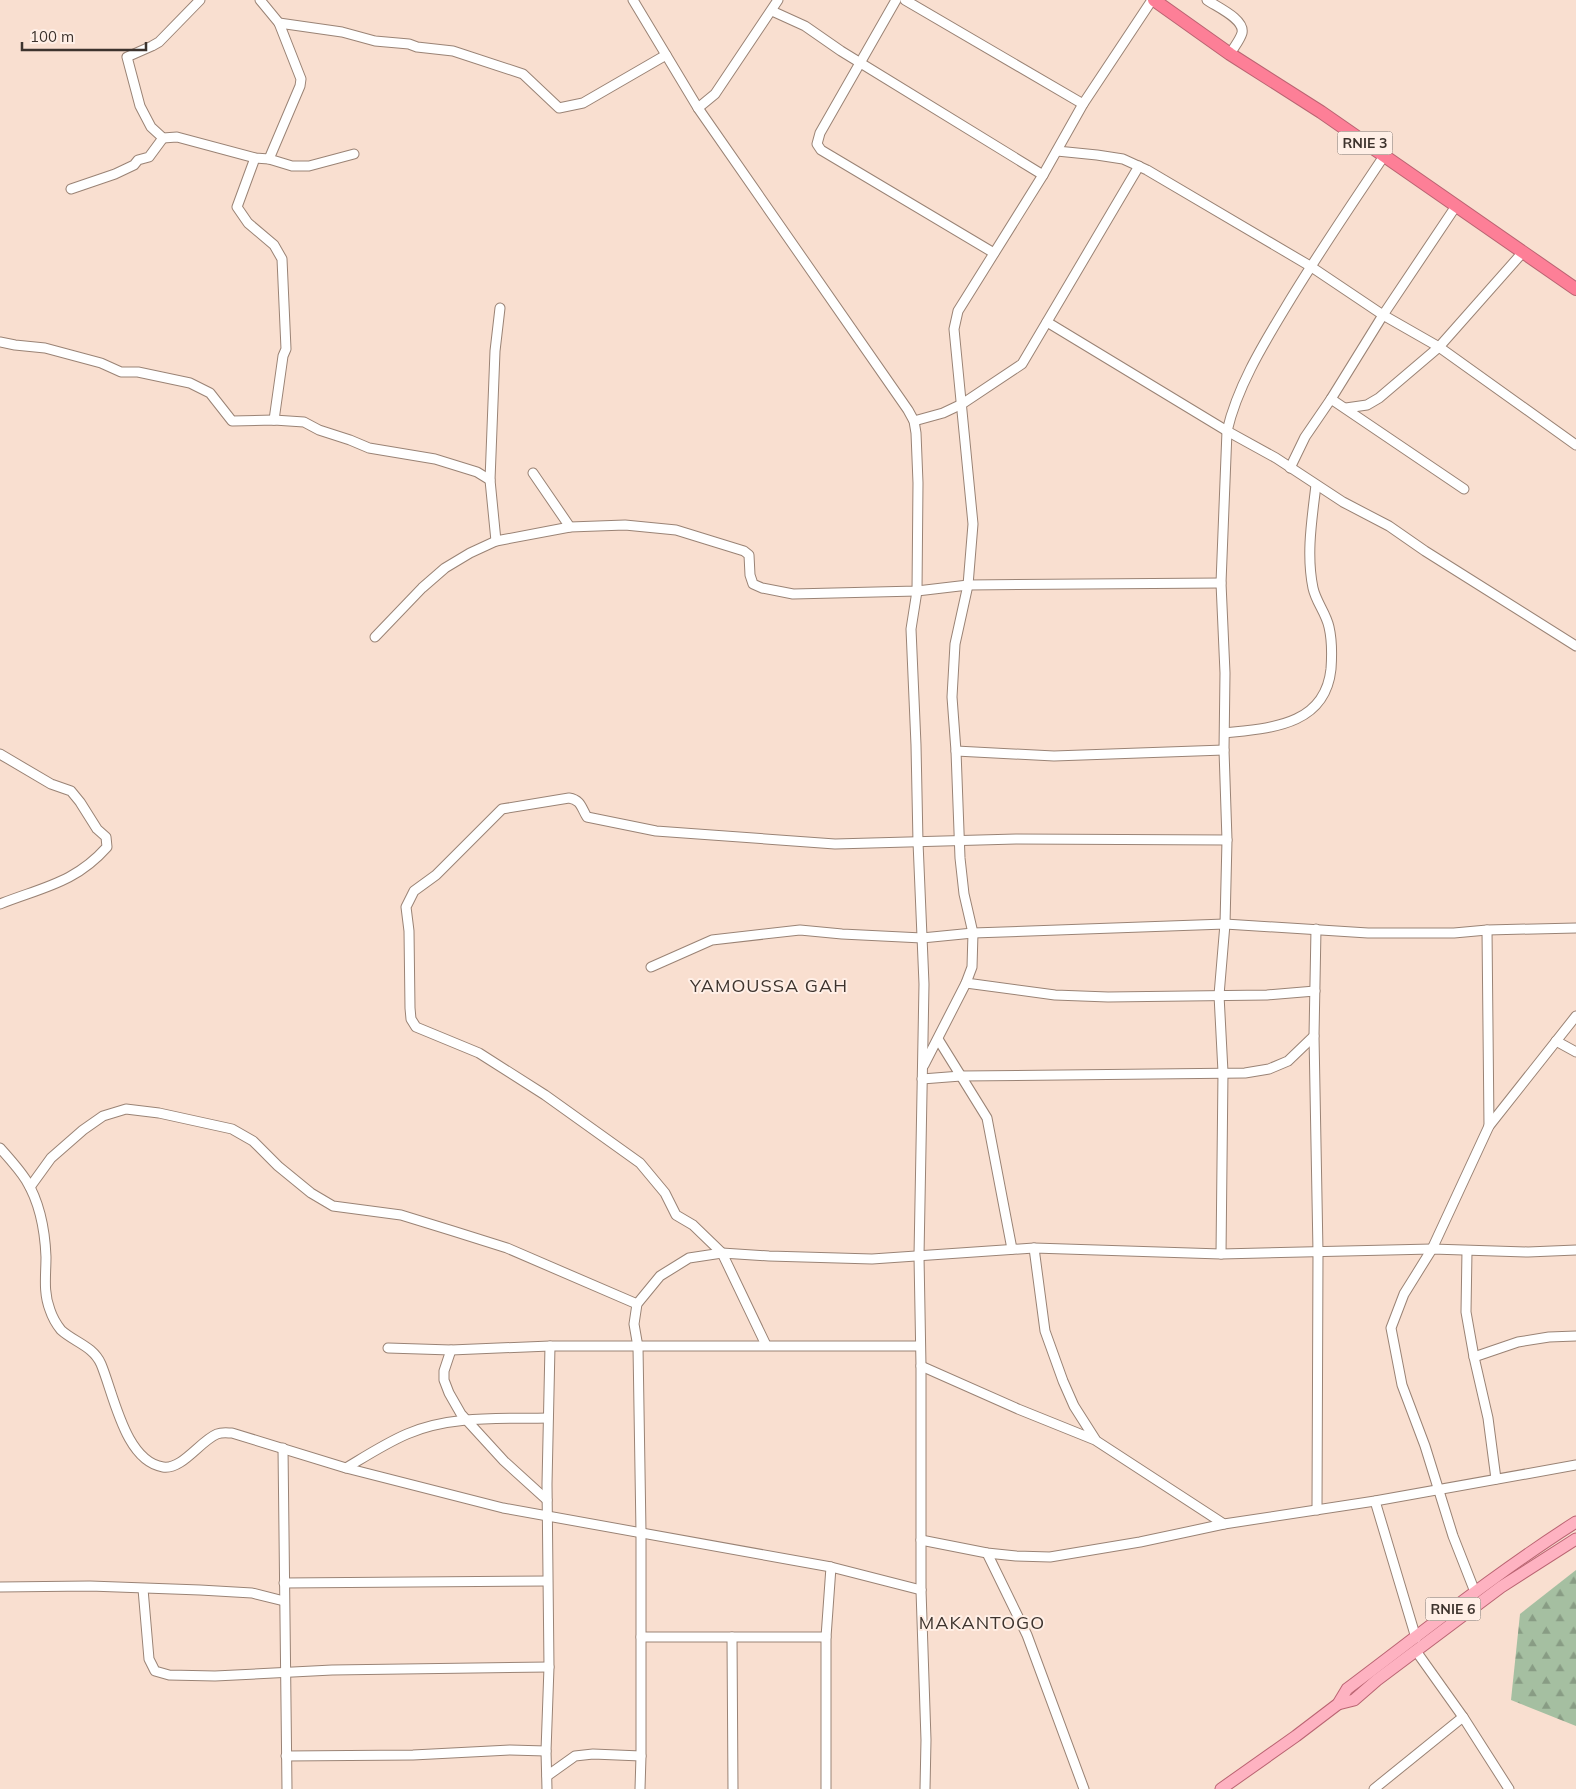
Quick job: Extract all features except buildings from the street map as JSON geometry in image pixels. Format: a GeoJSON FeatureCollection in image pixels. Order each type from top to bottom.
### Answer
{"type":"FeatureCollection","features":[{"type":"Feature","properties":{"kind":"highway","name":"RNIE 3"},"geometry":{"type":"LineString","coordinates":[[1153,0],[1230,54],[1321,112],[1576,289]]}},
{"type":"Feature","properties":{"kind":"main road","name":"RNIE 6"},"geometry":{"type":"LineString","coordinates":[[1221,1789],[1338,1704],[1347,1689],[1475,1592],[1530,1552],[1576,1522]]}},
{"type":"Feature","properties":{"kind":"main road","name":"RNIE 6"},"geometry":{"type":"LineString","coordinates":[[1338,1704],[1354,1700],[1516,1576],[1576,1539]]}},
{"type":"Feature","properties":{"kind":"street"},"geometry":{"type":"LineString","coordinates":[[200,0],[159,42],[127,57],[140,106],[151,127],[163,138],[177,137],[292,166],[309,166],[354,154]]}},
{"type":"Feature","properties":{"kind":"street"},"geometry":{"type":"LineString","coordinates":[[260,0],[279,23],[301,79],[300,86],[269,159]]}},
{"type":"Feature","properties":{"kind":"street"},"geometry":{"type":"LineString","coordinates":[[634,0],[698,108],[908,410],[914,421],[916,433],[918,483],[916,591],[911,628],[924,984],[919,1256],[921,1590],[926,1740],[925,1789]]}},
{"type":"Feature","properties":{"kind":"street"},"geometry":{"type":"LineString","coordinates":[[698,108],[715,94],[778,0]]}},
{"type":"Feature","properties":{"kind":"street"},"geometry":{"type":"LineString","coordinates":[[896,0],[820,133],[817,144],[822,150],[994,253]]}},
{"type":"Feature","properties":{"kind":"street"},"geometry":{"type":"LineString","coordinates":[[904,0],[1083,104]]}},
{"type":"Feature","properties":{"kind":"street"},"geometry":{"type":"LineString","coordinates":[[923,1067],[966,983],[972,967],[973,933],[964,894],[960,858],[952,682],[955,644],[968,585],[973,524],[954,321],[958,311],[1043,175],[1083,104],[1153,0]]}},
{"type":"Feature","properties":{"kind":"street"},"geometry":{"type":"LineString","coordinates":[[1206,0],[1238,20],[1242,27],[1242,34],[1230,54]]}},
{"type":"Feature","properties":{"kind":"street"},"geometry":{"type":"LineString","coordinates":[[772,11],[805,26],[859,62],[1043,175]]}},
{"type":"Feature","properties":{"kind":"street"},"geometry":{"type":"LineString","coordinates":[[279,23],[342,32],[375,41],[453,51],[523,74],[559,108],[583,103],[666,54]]}},
{"type":"Feature","properties":{"kind":"street"},"geometry":{"type":"LineString","coordinates":[[71,189],[115,174],[134,165],[138,160],[148,157],[163,138]]}},
{"type":"Feature","properties":{"kind":"street"},"geometry":{"type":"LineString","coordinates":[[1056,151],[1123,159],[1139,166],[1310,266],[1383,315],[1438,347],[1576,444]]}},
{"type":"Feature","properties":{"kind":"street"},"geometry":{"type":"LineString","coordinates":[[1220,1254],[1223,1072],[1219,995],[1225,924],[1227,840],[1224,750],[1225,673],[1221,583],[1226,431],[1252,366],[1265,342],[1310,266],[1384,156]]}},
{"type":"Feature","properties":{"kind":"street"},"geometry":{"type":"LineString","coordinates":[[255,158],[237,207],[248,223],[274,246],[282,259],[286,349],[283,356],[274,420]]}},
{"type":"Feature","properties":{"kind":"street"},"geometry":{"type":"LineString","coordinates":[[914,421],[944,413],[962,404],[1022,364],[1139,166]]}},
{"type":"Feature","properties":{"kind":"street"},"geometry":{"type":"LineString","coordinates":[[1290,468],[1305,437],[1456,206]]}},
{"type":"Feature","properties":{"kind":"street"},"geometry":{"type":"LineString","coordinates":[[1346,408],[1367,405],[1379,398],[1438,347],[1523,252]]}},
{"type":"Feature","properties":{"kind":"street"},"geometry":{"type":"LineString","coordinates":[[496,541],[490,480],[495,351],[500,308]]}},
{"type":"Feature","properties":{"kind":"street"},"geometry":{"type":"LineString","coordinates":[[1047,322],[1226,431],[1276,458],[1316,485],[1389,526],[1425,551],[1576,646]]}},
{"type":"Feature","properties":{"kind":"street"},"geometry":{"type":"LineString","coordinates":[[0,342],[45,348],[101,363],[121,372],[138,372],[190,384],[210,394],[232,421],[274,420],[304,422],[319,430],[369,448],[435,459],[477,472],[490,480]]}},
{"type":"Feature","properties":{"kind":"street"},"geometry":{"type":"LineString","coordinates":[[1331,399],[1464,488]]}},
{"type":"Feature","properties":{"kind":"street"},"geometry":{"type":"LineString","coordinates":[[534,473],[570,527]]}},
{"type":"Feature","properties":{"kind":"street"},"geometry":{"type":"LineString","coordinates":[[1224,733],[1270,727],[1294,720],[1308,712],[1320,701],[1330,682],[1332,654],[1329,626],[1313,589],[1310,560],[1310,530],[1316,485]]}},
{"type":"Feature","properties":{"kind":"street"},"geometry":{"type":"LineString","coordinates":[[375,637],[422,588],[445,568],[470,553],[496,541],[570,527],[625,525],[676,530],[744,550],[749,555],[750,575],[753,584],[762,588],[793,594],[916,591],[968,585],[1221,583]]}},
{"type":"Feature","properties":{"kind":"street"},"geometry":{"type":"LineString","coordinates":[[956,751],[1054,756],[1224,750]]}},
{"type":"Feature","properties":{"kind":"street"},"geometry":{"type":"LineString","coordinates":[[0,754],[51,784],[71,791],[97,829],[106,837],[107,847],[80,871],[61,882],[0,904]]}},
{"type":"Feature","properties":{"kind":"street"},"geometry":{"type":"LineString","coordinates":[[766,1345],[722,1253],[692,1225],[676,1215],[665,1193],[640,1163],[545,1095],[479,1053],[416,1027],[410,1008],[409,930],[406,907],[414,891],[436,875],[502,809],[569,798],[576,799],[581,803],[587,817],[656,831],[835,844],[1016,839],[1227,840]]}},
{"type":"Feature","properties":{"kind":"street"},"geometry":{"type":"LineString","coordinates":[[651,967],[712,940],[800,930],[922,938],[973,933],[1225,924],[1368,933],[1454,933],[1487,930],[1576,928]]}},
{"type":"Feature","properties":{"kind":"street"},"geometry":{"type":"LineString","coordinates":[[1316,930],[1314,1036],[1318,1252],[1318,1510]]}},
{"type":"Feature","properties":{"kind":"street"},"geometry":{"type":"LineString","coordinates":[[1487,930],[1489,1126]]}},
{"type":"Feature","properties":{"kind":"street"},"geometry":{"type":"LineString","coordinates":[[966,983],[1055,995],[1152,998],[1267,995],[1315,991]]}},
{"type":"Feature","properties":{"kind":"street"},"geometry":{"type":"LineString","coordinates":[[1475,1592],[1453,1536],[1425,1446],[1402,1385],[1391,1328],[1404,1294],[1432,1249],[1489,1126],[1576,1016]]}},
{"type":"Feature","properties":{"kind":"street"},"geometry":{"type":"LineString","coordinates":[[922,1079],[961,1076],[1245,1073],[1269,1069],[1288,1061],[1314,1036]]}},
{"type":"Feature","properties":{"kind":"street"},"geometry":{"type":"LineString","coordinates":[[938,1039],[987,1118],[1012,1249]]}},
{"type":"Feature","properties":{"kind":"street"},"geometry":{"type":"LineString","coordinates":[[1556,1042],[1576,1052]]}},
{"type":"Feature","properties":{"kind":"street"},"geometry":{"type":"LineString","coordinates":[[30,1188],[52,1158],[83,1130],[103,1116],[126,1109],[159,1113],[232,1129],[253,1141],[304,1188],[333,1206],[401,1215],[453,1230],[507,1248],[637,1304]]}},
{"type":"Feature","properties":{"kind":"street"},"geometry":{"type":"LineString","coordinates":[[0,1148],[26,1180],[36,1202],[45,1234],[45,1288],[50,1310],[61,1329],[86,1345],[100,1362],[126,1432],[138,1453],[150,1463],[166,1467],[184,1461],[202,1443],[219,1433],[232,1433],[346,1468],[503,1508],[831,1567],[921,1590]]}},
{"type":"Feature","properties":{"kind":"street"},"geometry":{"type":"LineString","coordinates":[[1034,1248],[1048,1339],[1074,1406],[1096,1440]]}},
{"type":"Feature","properties":{"kind":"street"},"geometry":{"type":"LineString","coordinates":[[640,1789],[641,1532],[638,1347],[634,1324],[637,1304],[660,1276],[689,1258],[722,1253],[872,1259],[1034,1248],[1220,1254],[1432,1249],[1467,1251],[1576,1250]]}},
{"type":"Feature","properties":{"kind":"street"},"geometry":{"type":"LineString","coordinates":[[1467,1251],[1466,1312],[1488,1418],[1496,1479]]}},
{"type":"Feature","properties":{"kind":"street"},"geometry":{"type":"LineString","coordinates":[[1474,1357],[1518,1342],[1549,1337],[1576,1336]]}},
{"type":"Feature","properties":{"kind":"street"},"geometry":{"type":"LineString","coordinates":[[388,1348],[452,1350],[550,1346],[920,1346]]}},
{"type":"Feature","properties":{"kind":"street"},"geometry":{"type":"LineString","coordinates":[[547,1789],[546,1751],[550,1667],[547,1500],[550,1346]]}},
{"type":"Feature","properties":{"kind":"street"},"geometry":{"type":"LineString","coordinates":[[452,1350],[444,1371],[444,1380],[449,1393],[462,1414],[504,1461],[547,1500]]}},
{"type":"Feature","properties":{"kind":"street"},"geometry":{"type":"LineString","coordinates":[[921,1366],[1018,1409],[1096,1440],[1224,1524]]}},
{"type":"Feature","properties":{"kind":"street"},"geometry":{"type":"LineString","coordinates":[[346,1468],[408,1434],[442,1424],[468,1420],[548,1418]]}},
{"type":"Feature","properties":{"kind":"street"},"geometry":{"type":"LineString","coordinates":[[283,1448],[287,1789]]}},
{"type":"Feature","properties":{"kind":"street"},"geometry":{"type":"LineString","coordinates":[[921,1540],[987,1553],[1050,1557],[1140,1542],[1224,1524],[1439,1491],[1576,1465]]}},
{"type":"Feature","properties":{"kind":"street"},"geometry":{"type":"LineString","coordinates":[[1375,1501],[1416,1638]]}},
{"type":"Feature","properties":{"kind":"street"},"geometry":{"type":"LineString","coordinates":[[987,1553],[1027,1635],[1084,1789]]}},
{"type":"Feature","properties":{"kind":"street"},"geometry":{"type":"LineString","coordinates":[[826,1789],[826,1638],[831,1567]]}},
{"type":"Feature","properties":{"kind":"street"},"geometry":{"type":"LineString","coordinates":[[284,1583],[547,1580]]}},
{"type":"Feature","properties":{"kind":"street"},"geometry":{"type":"LineString","coordinates":[[0,1587],[90,1586],[200,1590],[252,1593],[284,1600]]}},
{"type":"Feature","properties":{"kind":"street"},"geometry":{"type":"LineString","coordinates":[[144,1589],[149,1658],[155,1671],[169,1675],[215,1676],[285,1672],[550,1667]]}},
{"type":"Feature","properties":{"kind":"street"},"geometry":{"type":"LineString","coordinates":[[641,1637],[826,1638]]}},
{"type":"Feature","properties":{"kind":"street"},"geometry":{"type":"LineString","coordinates":[[732,1637],[733,1789]]}},
{"type":"Feature","properties":{"kind":"street"},"geometry":{"type":"LineString","coordinates":[[1416,1651],[1463,1717],[1509,1789]]}},
{"type":"Feature","properties":{"kind":"street"},"geometry":{"type":"LineString","coordinates":[[1374,1789],[1463,1717]]}},
{"type":"Feature","properties":{"kind":"street"},"geometry":{"type":"LineString","coordinates":[[286,1756],[422,1754],[510,1750],[546,1751]]}},
{"type":"Feature","properties":{"kind":"street"},"geometry":{"type":"LineString","coordinates":[[547,1776],[575,1756],[593,1754],[641,1756]]}},
{"type":"Feature","properties":{"kind":"green space"},"geometry":{"type":"Polygon","coordinates":[[[1576,1570],[1576,1726],[1511,1700],[1520,1614],[1576,1570]]]}},
{"type":"Feature","properties":{"kind":"district","name":"YAMOUSSA GAH"},"geometry":{"type":"Point","coordinates":[769,986]}},
{"type":"Feature","properties":{"kind":"district","name":"MAKANTOGO"},"geometry":{"type":"Point","coordinates":[982,1623]}}]}
